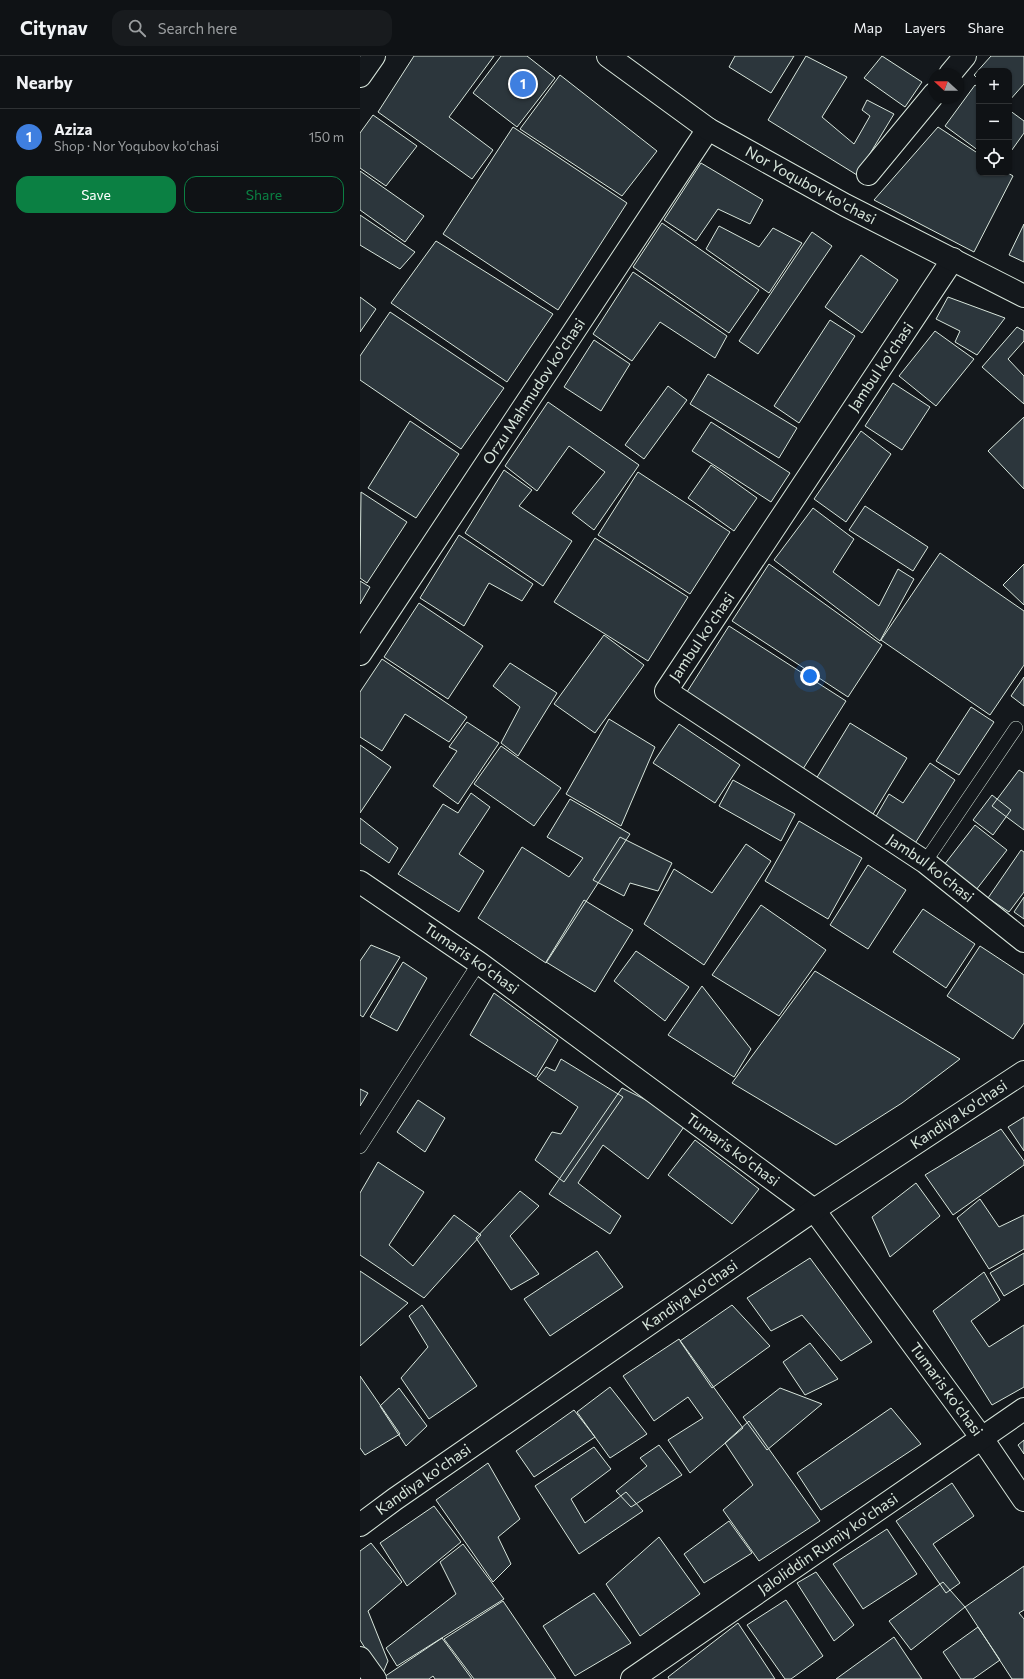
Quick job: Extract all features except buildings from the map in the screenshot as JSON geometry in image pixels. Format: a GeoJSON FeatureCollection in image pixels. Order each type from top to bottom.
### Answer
{"type":"FeatureCollection","features":[{"type":"Feature","properties":{"kind":"street"},"geometry":{"type":"LineString","coordinates":[[360,76],[374,56]]}},
{"type":"Feature","properties":{"kind":"street","name":"Nor Yoqubov ko'chasi"},"geometry":{"type":"LineString","coordinates":[[608,56],[708,129],[845,205],[1024,296]]}},
{"type":"Feature","properties":{"kind":"street"},"geometry":{"type":"LineString","coordinates":[[955,68],[965,56]]}},
{"type":"Feature","properties":{"kind":"street"},"geometry":{"type":"LineString","coordinates":[[868,174],[928,101]]}},
{"type":"Feature","properties":{"kind":"street","name":"Orzu Mahmudov ko'chasi"},"geometry":{"type":"LineString","coordinates":[[360,654],[708,129]]}},
{"type":"Feature","properties":{"kind":"street","name":"Jambul ko'chasi"},"geometry":{"type":"LineString","coordinates":[[953,259],[666,691],[925,862],[1024,941]]}},
{"type":"Feature","properties":{"kind":"street","name":"Tumaris ko'chasi"},"geometry":{"type":"LineString","coordinates":[[360,882],[479,963],[814,1210],[981,1437],[1024,1500]]}},
{"type":"Feature","properties":{"kind":"street","name":"Kandiya ko'chasi"},"geometry":{"type":"LineString","coordinates":[[360,1525],[395,1499],[814,1210],[1024,1072]]}},
{"type":"Feature","properties":{"kind":"street","name":"Jaloliddin Rumiy ko'chasi"},"geometry":{"type":"LineString","coordinates":[[632,1679],[981,1437],[1024,1409]]}},
{"type":"Feature","properties":{"kind":"street"},"geometry":{"type":"LineString","coordinates":[[360,1658],[375,1679]]}},
{"type":"Feature","properties":{"kind":"lane"},"geometry":{"type":"LineString","coordinates":[[925,862],[1016,728]]}},
{"type":"Feature","properties":{"kind":"lane"},"geometry":{"type":"LineString","coordinates":[[360,1147],[479,963]]}},
{"type":"Feature","properties":{"kind":"place","name":"Aziza"},"geometry":{"type":"Point","coordinates":[523,84]}}]}
